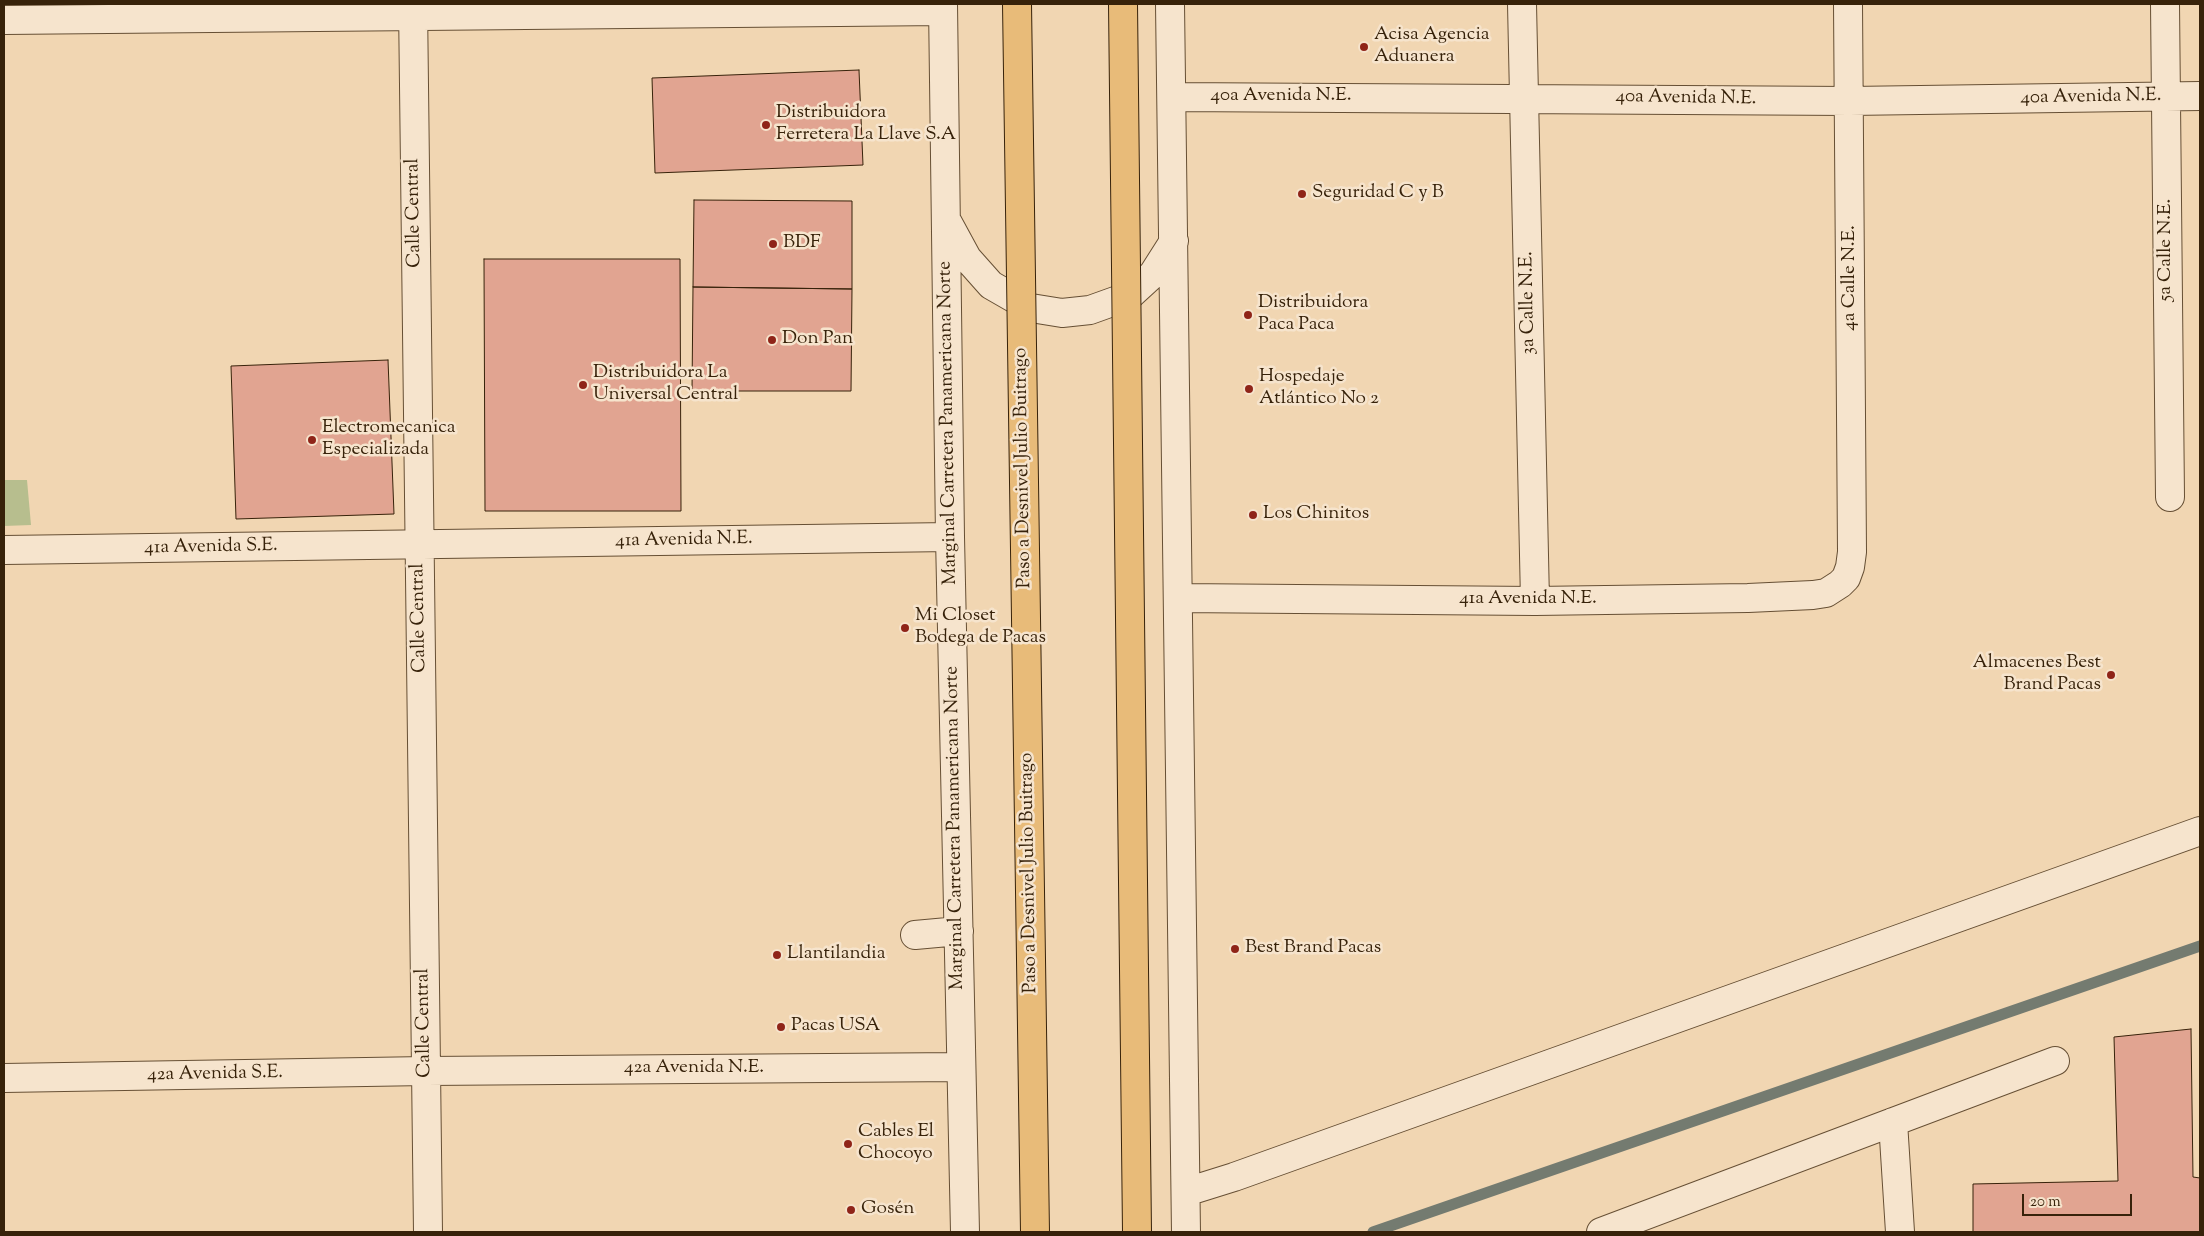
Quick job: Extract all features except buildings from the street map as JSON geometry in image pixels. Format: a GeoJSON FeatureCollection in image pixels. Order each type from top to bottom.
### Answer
{"type":"FeatureCollection","features":[{"type":"Feature","properties":{"kind":"highway","name":"Paso a Desnivel Julio Buitrago"},"geometry":{"type":"LineString","coordinates":[[1018,4],[1035,1232]]}},
{"type":"Feature","properties":{"kind":"highway"},"geometry":{"type":"LineString","coordinates":[[1123,4],[1137,1232]]}},
{"type":"Feature","properties":{"kind":"street"},"geometry":{"type":"LineString","coordinates":[[1170,4],[1186,1232]]}},
{"type":"Feature","properties":{"kind":"street","name":"3a Calle N.E."},"geometry":{"type":"LineString","coordinates":[[1522,4],[1535,601]]}},
{"type":"Feature","properties":{"kind":"street","name":"4a Calle N.E."},"geometry":{"type":"LineString","coordinates":[[1848,4],[1852,552]]}},
{"type":"Feature","properties":{"kind":"street","name":"5a Calle N.E."},"geometry":{"type":"LineString","coordinates":[[2165,4],[2170,497]]}},
{"type":"Feature","properties":{"kind":"street"},"geometry":{"type":"LineString","coordinates":[[4,20],[413,10],[943,8]]}},
{"type":"Feature","properties":{"kind":"street","name":"Marginal Carretera Panamericana Norte"},"geometry":{"type":"LineString","coordinates":[[943,8],[950,537],[965,1232]]}},
{"type":"Feature","properties":{"kind":"street","name":"Calle Central"},"geometry":{"type":"LineString","coordinates":[[413,10],[428,1232]]}},
{"type":"Feature","properties":{"kind":"street","name":"40a Avenida N.E."},"geometry":{"type":"LineString","coordinates":[[1172,97],[1850,101],[2200,96]]}},
{"type":"Feature","properties":{"kind":"street"},"geometry":{"type":"LineString","coordinates":[[946,220],[967,258],[991,285],[1032,308],[1062,313],[1090,310],[1129,296],[1153,274],[1174,241]]}},
{"type":"Feature","properties":{"kind":"street","name":"41a Avenida N.E."},"geometry":{"type":"LineString","coordinates":[[419,544],[950,537]]}},
{"type":"Feature","properties":{"kind":"street","name":"41a Avenida S.E."},"geometry":{"type":"LineString","coordinates":[[4,550],[419,544]]}},
{"type":"Feature","properties":{"kind":"street","name":"41a Avenida N.E."},"geometry":{"type":"LineString","coordinates":[[1179,598],[1535,601],[1813,595],[1826,593],[1846,578],[1852,552]]}},
{"type":"Feature","properties":{"kind":"street"},"geometry":{"type":"LineString","coordinates":[[1186,1192],[1234,1177],[2200,831]]}},
{"type":"Feature","properties":{"kind":"street"},"geometry":{"type":"LineString","coordinates":[[915,935],[959,931]]}},
{"type":"Feature","properties":{"kind":"street"},"geometry":{"type":"LineString","coordinates":[[1601,1232],[2055,1061]]}},
{"type":"Feature","properties":{"kind":"street","name":"42a Avenida N.E."},"geometry":{"type":"LineString","coordinates":[[426,1071],[961,1067]]}},
{"type":"Feature","properties":{"kind":"street","name":"42a Avenida S.E."},"geometry":{"type":"LineString","coordinates":[[4,1078],[426,1071]]}},
{"type":"Feature","properties":{"kind":"street"},"geometry":{"type":"LineString","coordinates":[[1893,1122],[1900,1232]]}},
{"type":"Feature","properties":{"kind":"green space"},"geometry":{"type":"Polygon","coordinates":[[[4,480],[27,480],[31,525],[4,526],[4,480]]]}},
{"type":"Feature","properties":{"kind":"waterway"},"geometry":{"type":"LineString","coordinates":[[1373,1232],[2200,946]]}},
{"type":"Feature","properties":{"kind":"place","name":"Acisa Agencia Aduanera"},"geometry":{"type":"Point","coordinates":[1364,47]}},
{"type":"Feature","properties":{"kind":"place","name":"Distribuidora Ferretera La Llave S.A"},"geometry":{"type":"Point","coordinates":[766,125]}},
{"type":"Feature","properties":{"kind":"place","name":"Seguridad C y B"},"geometry":{"type":"Point","coordinates":[1302,194]}},
{"type":"Feature","properties":{"kind":"place","name":"BDF"},"geometry":{"type":"Point","coordinates":[773,244]}},
{"type":"Feature","properties":{"kind":"place","name":"Distribuidora Paca Paca"},"geometry":{"type":"Point","coordinates":[1248,315]}},
{"type":"Feature","properties":{"kind":"place","name":"Don Pan"},"geometry":{"type":"Point","coordinates":[772,340]}},
{"type":"Feature","properties":{"kind":"place","name":"Distribuidora La Universal Central"},"geometry":{"type":"Point","coordinates":[583,385]}},
{"type":"Feature","properties":{"kind":"place","name":"Hospedaje Atlántico No 2"},"geometry":{"type":"Point","coordinates":[1249,389]}},
{"type":"Feature","properties":{"kind":"place","name":"Electromecanica Especializada"},"geometry":{"type":"Point","coordinates":[312,440]}},
{"type":"Feature","properties":{"kind":"place","name":"Los Chinitos"},"geometry":{"type":"Point","coordinates":[1253,515]}},
{"type":"Feature","properties":{"kind":"place","name":"Mi Closet Bodega de Pacas"},"geometry":{"type":"Point","coordinates":[905,628]}},
{"type":"Feature","properties":{"kind":"place","name":"Almacenes Best Brand Pacas"},"geometry":{"type":"Point","coordinates":[2111,675]}},
{"type":"Feature","properties":{"kind":"place","name":"Best Brand Pacas"},"geometry":{"type":"Point","coordinates":[1235,949]}},
{"type":"Feature","properties":{"kind":"place","name":"Llantilandia"},"geometry":{"type":"Point","coordinates":[777,955]}},
{"type":"Feature","properties":{"kind":"place","name":"Pacas USA"},"geometry":{"type":"Point","coordinates":[781,1027]}},
{"type":"Feature","properties":{"kind":"place","name":"Cables El Chocoyo"},"geometry":{"type":"Point","coordinates":[848,1144]}},
{"type":"Feature","properties":{"kind":"place","name":"Gosén"},"geometry":{"type":"Point","coordinates":[851,1210]}}]}
